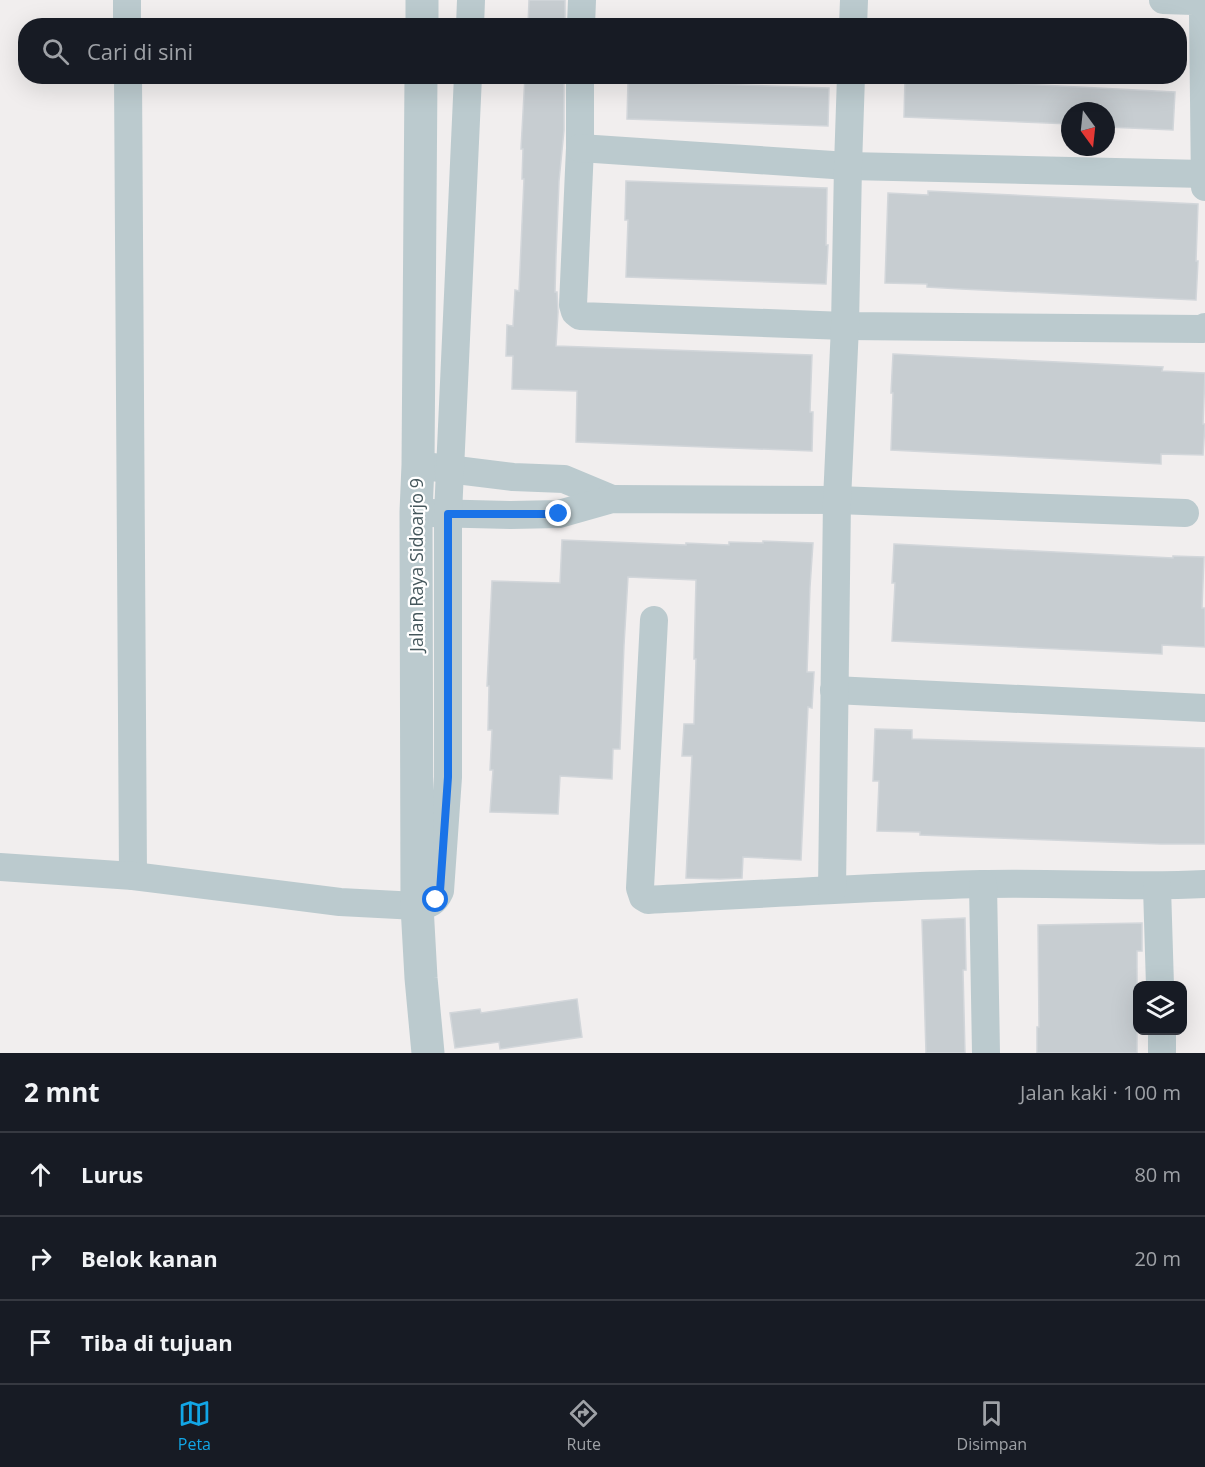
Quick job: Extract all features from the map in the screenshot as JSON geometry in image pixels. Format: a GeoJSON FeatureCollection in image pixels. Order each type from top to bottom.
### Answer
{"type":"FeatureCollection","features":[{"type":"Feature","properties":{"kind":"street"},"geometry":{"type":"LineString","coordinates":[[127,0],[127,18]]}},
{"type":"Feature","properties":{"kind":"street"},"geometry":{"type":"LineString","coordinates":[[422,0],[422,18]]}},
{"type":"Feature","properties":{"kind":"street"},"geometry":{"type":"LineString","coordinates":[[470,18],[471,0]]}},
{"type":"Feature","properties":{"kind":"street"},"geometry":{"type":"LineString","coordinates":[[581,18],[582,0]]}},
{"type":"Feature","properties":{"kind":"street"},"geometry":{"type":"LineString","coordinates":[[853,18],[854,0]]}},
{"type":"Feature","properties":{"kind":"street"},"geometry":{"type":"LineString","coordinates":[[1163,0],[1194,1],[1201,5],[1203,14],[1205,187]]}},
{"type":"Feature","properties":{"kind":"street"},"geometry":{"type":"LineString","coordinates":[[128,84],[133,861]]}},
{"type":"Feature","properties":{"kind":"street","name":"Jalan Raya Sidoarjo 9"},"geometry":{"type":"LineString","coordinates":[[421,84],[416,512],[417,906],[428,1053]]}},
{"type":"Feature","properties":{"kind":"street"},"geometry":{"type":"LineString","coordinates":[[0,867],[133,861],[340,902],[417,906],[428,905],[436,900],[440,891],[448,777],[448,514],[468,84]]}},
{"type":"Feature","properties":{"kind":"street"},"geometry":{"type":"LineString","coordinates":[[580,84],[580,148],[573,305],[575,312],[580,316],[845,326],[1202,329],[1205,327]]}},
{"type":"Feature","properties":{"kind":"street"},"geometry":{"type":"LineString","coordinates":[[832,890],[837,500],[845,326],[851,84]]}},
{"type":"Feature","properties":{"kind":"street"},"geometry":{"type":"LineString","coordinates":[[580,148],[848,166],[1204,174]]}},
{"type":"Feature","properties":{"kind":"street"},"geometry":{"type":"LineString","coordinates":[[418,465],[513,477],[564,479],[612,499]]}},
{"type":"Feature","properties":{"kind":"street"},"geometry":{"type":"LineString","coordinates":[[416,512],[559,514],[612,499],[837,500],[1185,513]]}},
{"type":"Feature","properties":{"kind":"street"},"geometry":{"type":"LineString","coordinates":[[654,620],[640,888],[643,897],[648,900],[983,884],[1157,886],[1205,884]]}},
{"type":"Feature","properties":{"kind":"street"},"geometry":{"type":"LineString","coordinates":[[834,690],[1205,708]]}},
{"type":"Feature","properties":{"kind":"street"},"geometry":{"type":"LineString","coordinates":[[983,884],[986,1053]]}},
{"type":"Feature","properties":{"kind":"street"},"geometry":{"type":"LineString","coordinates":[[1157,886],[1160,981]]}},
{"type":"Feature","properties":{"kind":"street"},"geometry":{"type":"LineString","coordinates":[[1162,1035],[1162,1053]]}},
{"type":"Feature","properties":{"kind":"building"},"geometry":{"type":"Polygon","coordinates":[[[529,0],[565,0],[565,18],[528,18],[529,0]]]}},
{"type":"Feature","properties":{"kind":"building"},"geometry":{"type":"Polygon","coordinates":[[[525,84],[564,84],[564,130],[556,255],[555,292],[557,292],[558,312],[556,346],[812,355],[810,412],[813,412],[812,451],[576,442],[577,391],[512,389],[513,356],[506,356],[507,325],[513,326],[515,290],[519,291],[524,179],[522,179],[523,149],[521,149],[525,84]]]}},
{"type":"Feature","properties":{"kind":"building"},"geometry":{"type":"Polygon","coordinates":[[[628,84],[829,88],[828,126],[627,119],[628,84]]]}},
{"type":"Feature","properties":{"kind":"building"},"geometry":{"type":"Polygon","coordinates":[[[905,84],[1021,84],[1175,92],[1173,130],[1115,127],[1115,102],[1061,102],[1061,124],[904,117],[905,84]]]}},
{"type":"Feature","properties":{"kind":"building"},"geometry":{"type":"Polygon","coordinates":[[[626,181],[827,188],[826,284],[626,277],[628,220],[625,220],[626,181]]]}},
{"type":"Feature","properties":{"kind":"building"},"geometry":{"type":"Polygon","coordinates":[[[928,191],[1198,204],[1196,300],[961,289],[927,287],[927,284],[885,283],[888,193],[928,195],[928,191]]]}},
{"type":"Feature","properties":{"kind":"building"},"geometry":{"type":"Polygon","coordinates":[[[893,354],[1163,367],[1162,371],[1205,373],[1203,455],[1161,454],[1161,464],[891,450],[893,354]]]}},
{"type":"Feature","properties":{"kind":"building"},"geometry":{"type":"Polygon","coordinates":[[[562,540],[686,545],[686,543],[729,545],[729,542],[763,543],[763,541],[813,543],[807,672],[814,672],[812,708],[808,707],[801,860],[743,857],[742,878],[686,878],[692,756],[682,756],[684,724],[694,724],[696,580],[628,577],[620,749],[613,749],[612,779],[560,776],[558,814],[490,812],[493,770],[490,770],[492,730],[488,730],[489,686],[487,686],[492,581],[560,583],[562,540]]]}},
{"type":"Feature","properties":{"kind":"building"},"geometry":{"type":"Polygon","coordinates":[[[894,544],[1173,558],[1173,556],[1204,557],[1202,608],[1205,608],[1205,647],[1162,645],[1162,654],[892,641],[895,583],[892,583],[894,544]]]}},
{"type":"Feature","properties":{"kind":"building"},"geometry":{"type":"Polygon","coordinates":[[[875,729],[912,730],[912,739],[1205,748],[1205,844],[920,835],[920,832],[877,831],[879,781],[873,781],[875,729]]]}},
{"type":"Feature","properties":{"kind":"building"},"geometry":{"type":"Polygon","coordinates":[[[965,918],[966,970],[963,970],[965,1053],[926,1053],[922,920],[965,918]]]}},
{"type":"Feature","properties":{"kind":"building"},"geometry":{"type":"Polygon","coordinates":[[[1142,923],[1142,951],[1137,951],[1137,981],[1133,981],[1133,1035],[1137,1035],[1137,1053],[1037,1053],[1038,925],[1142,923]]]}},
{"type":"Feature","properties":{"kind":"building"},"geometry":{"type":"Polygon","coordinates":[[[577,999],[582,1037],[500,1049],[499,1042],[455,1048],[450,1013],[480,1009],[481,1013],[577,999]]]}},
{"type":"Feature","properties":{"kind":"route"},"geometry":{"type":"LineString","coordinates":[[436,900],[440,891],[448,777],[448,514],[559,514]]}}]}
